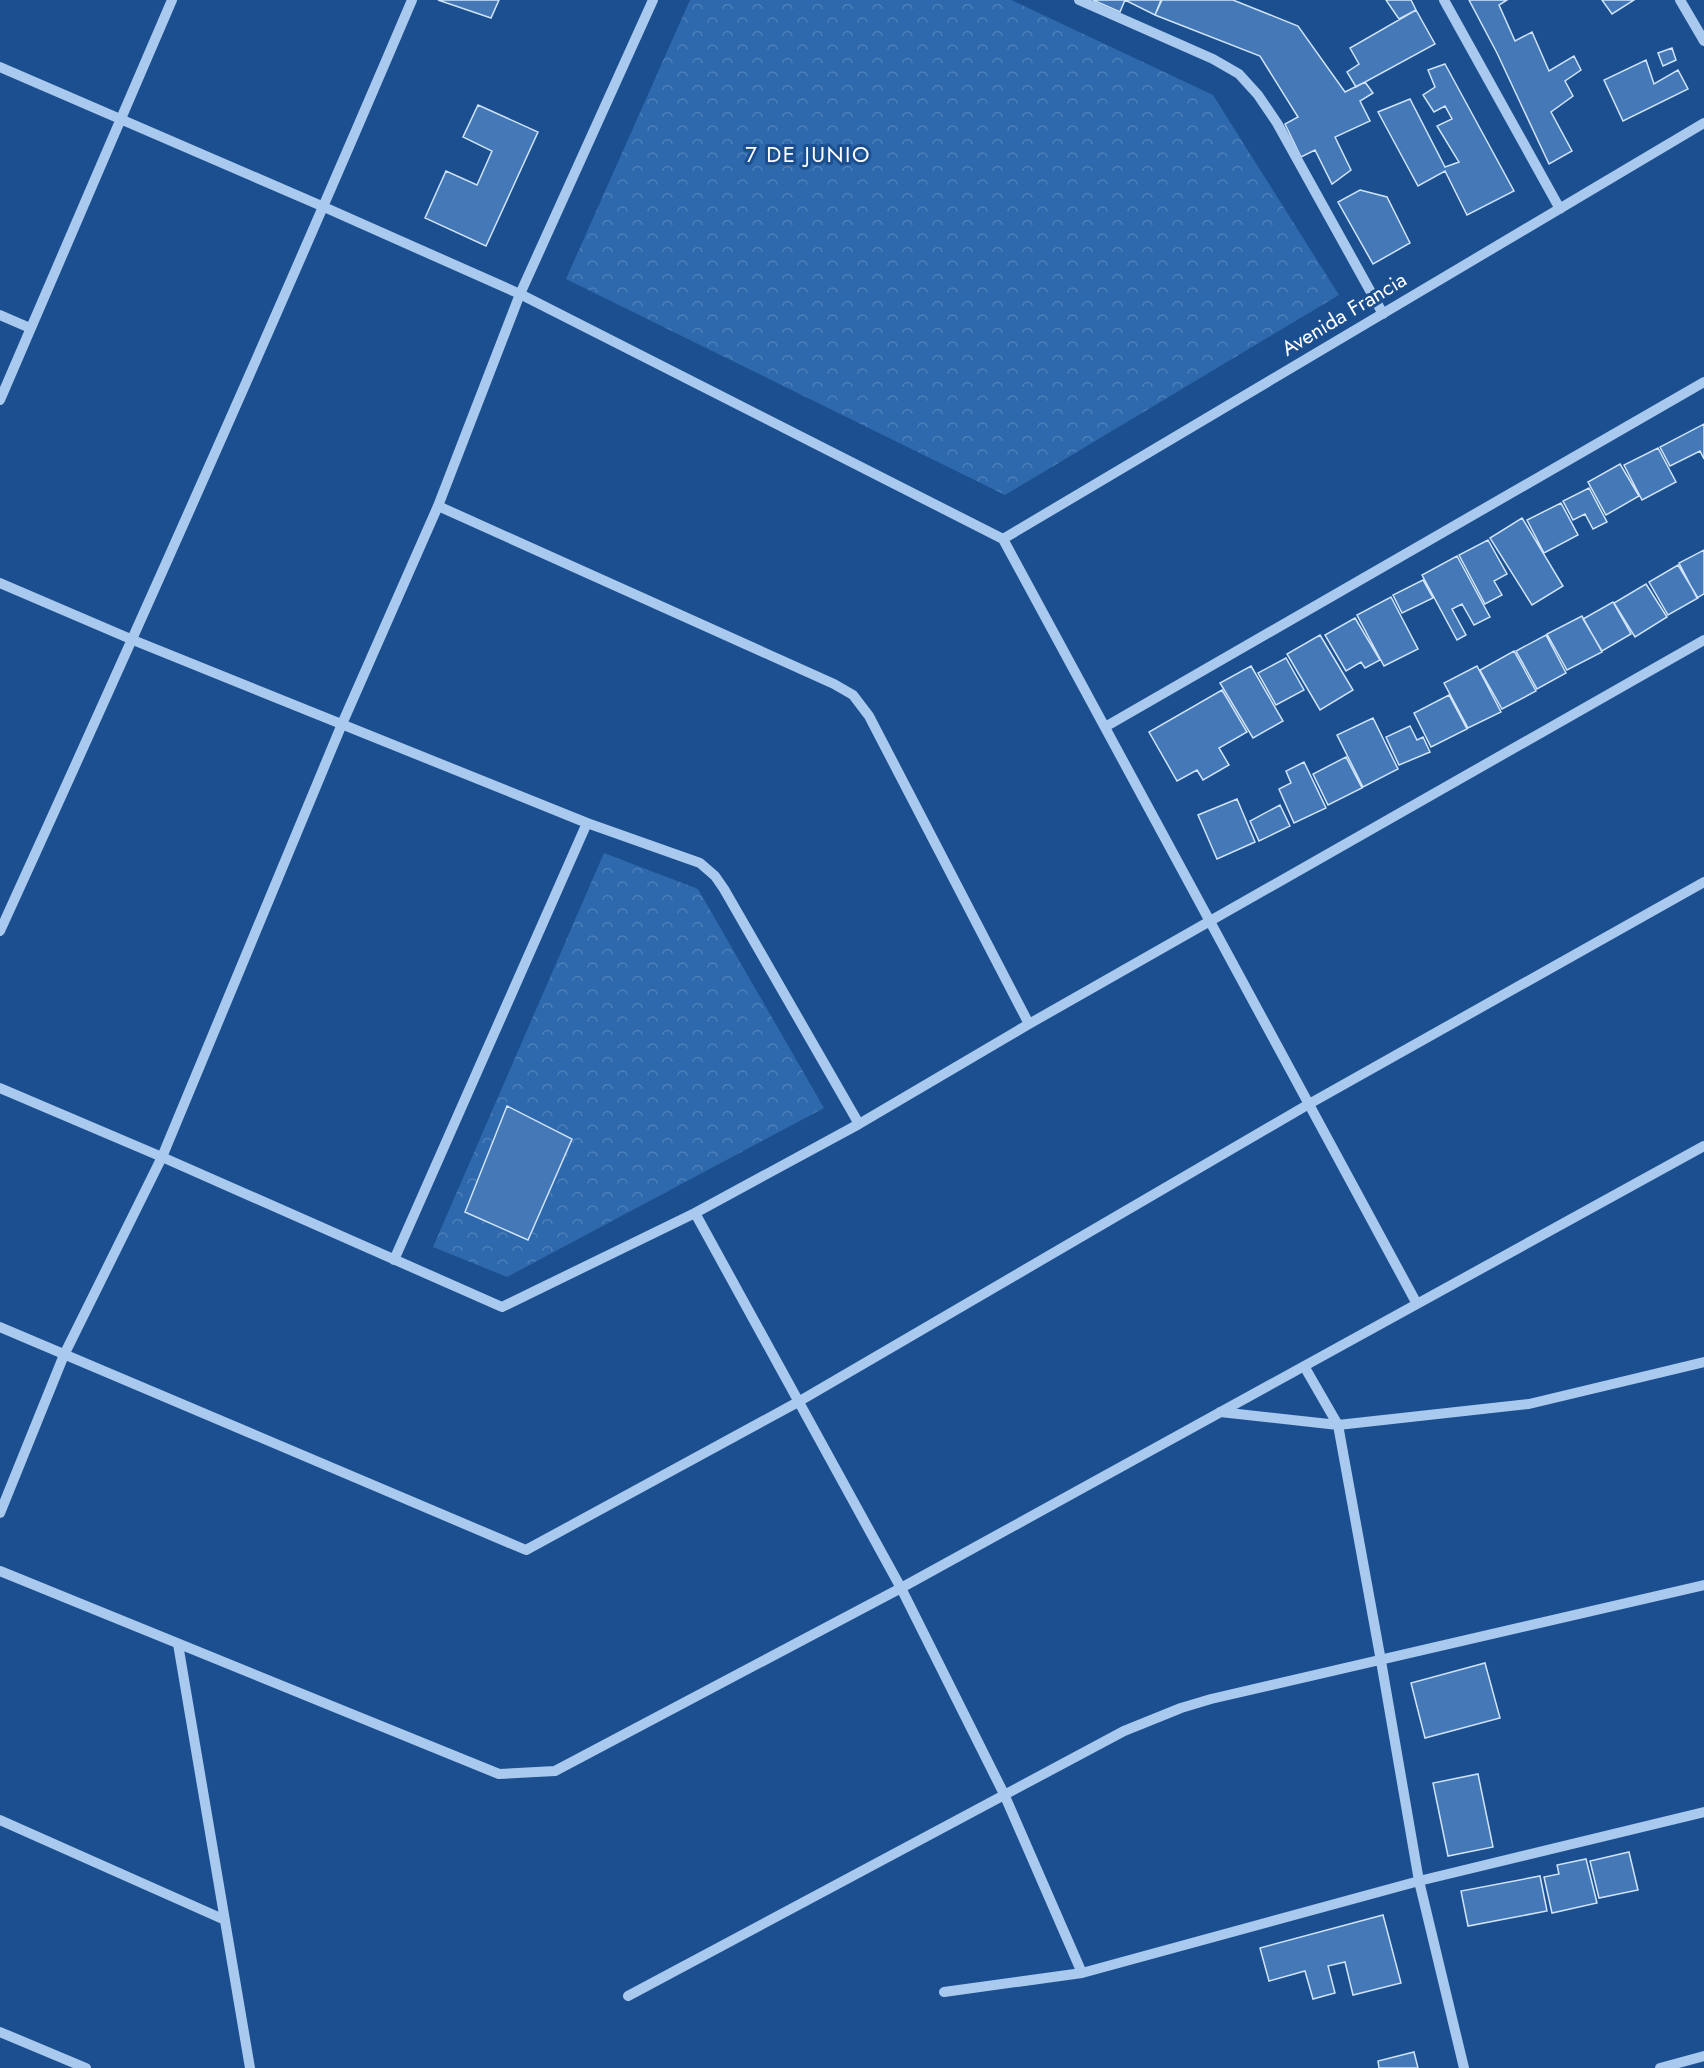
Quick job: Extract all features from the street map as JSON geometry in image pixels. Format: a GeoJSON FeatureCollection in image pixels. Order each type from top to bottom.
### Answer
{"type":"FeatureCollection","features":[{"type":"Feature","properties":{"kind":"street"},"geometry":{"type":"LineString","coordinates":[[0,400],[172,0]]}},
{"type":"Feature","properties":{"kind":"street"},"geometry":{"type":"LineString","coordinates":[[0,931],[133,640],[324,207],[412,0]]}},
{"type":"Feature","properties":{"kind":"street"},"geometry":{"type":"LineString","coordinates":[[0,1513],[64,1355],[162,1157],[342,724],[438,506],[520,294],[653,0]]}},
{"type":"Feature","properties":{"kind":"street"},"geometry":{"type":"LineString","coordinates":[[1079,0],[1213,59],[1239,74],[1258,95],[1277,123],[1383,314]]}},
{"type":"Feature","properties":{"kind":"street"},"geometry":{"type":"LineString","coordinates":[[1444,0],[1560,209]]}},
{"type":"Feature","properties":{"kind":"street"},"geometry":{"type":"LineString","coordinates":[[1680,0],[1704,41]]}},
{"type":"Feature","properties":{"kind":"street"},"geometry":{"type":"LineString","coordinates":[[0,67],[520,294],[1003,539],[1417,1304]]}},
{"type":"Feature","properties":{"kind":"street","name":"Avenida Francia"},"geometry":{"type":"LineString","coordinates":[[1003,539],[1704,123]]}},
{"type":"Feature","properties":{"kind":"street"},"geometry":{"type":"LineString","coordinates":[[0,315],[30,328]]}},
{"type":"Feature","properties":{"kind":"street"},"geometry":{"type":"LineString","coordinates":[[1105,727],[1704,382]]}},
{"type":"Feature","properties":{"kind":"street"},"geometry":{"type":"LineString","coordinates":[[438,506],[834,684],[853,695],[869,716],[1029,1024]]}},
{"type":"Feature","properties":{"kind":"street"},"geometry":{"type":"LineString","coordinates":[[0,583],[133,640],[587,824],[700,863],[715,876],[859,1125]]}},
{"type":"Feature","properties":{"kind":"street"},"geometry":{"type":"LineString","coordinates":[[0,1088],[502,1307],[695,1213],[859,1125],[1029,1024],[1704,640]]}},
{"type":"Feature","properties":{"kind":"street"},"geometry":{"type":"LineString","coordinates":[[394,1260],[587,824]]}},
{"type":"Feature","properties":{"kind":"street"},"geometry":{"type":"LineString","coordinates":[[0,1327],[526,1550],[798,1402],[1309,1104],[1704,882]]}},
{"type":"Feature","properties":{"kind":"street"},"geometry":{"type":"LineString","coordinates":[[0,1571],[499,1774],[555,1771],[901,1588],[1704,1146]]}},
{"type":"Feature","properties":{"kind":"street"},"geometry":{"type":"LineString","coordinates":[[695,1213],[901,1588],[1004,1794],[1082,1973]]}},
{"type":"Feature","properties":{"kind":"street"},"geometry":{"type":"LineString","coordinates":[[1220,1412],[1338,1425],[1529,1404],[1704,1362]]}},
{"type":"Feature","properties":{"kind":"street"},"geometry":{"type":"LineString","coordinates":[[1304,1366],[1338,1425],[1419,1881],[1464,2068]]}},
{"type":"Feature","properties":{"kind":"street"},"geometry":{"type":"LineString","coordinates":[[628,1996],[1004,1794],[1125,1731],[1181,1708],[1211,1699],[1704,1585]]}},
{"type":"Feature","properties":{"kind":"street"},"geometry":{"type":"LineString","coordinates":[[178,1644],[250,2068]]}},
{"type":"Feature","properties":{"kind":"street"},"geometry":{"type":"LineString","coordinates":[[944,1992],[1082,1973],[1419,1881],[1704,1812]]}},
{"type":"Feature","properties":{"kind":"street"},"geometry":{"type":"LineString","coordinates":[[0,1820],[225,1920]]}},
{"type":"Feature","properties":{"kind":"street"},"geometry":{"type":"LineString","coordinates":[[0,2032],[86,2068]]}},
{"type":"Feature","properties":{"kind":"street"},"geometry":{"type":"LineString","coordinates":[[1660,2068],[1704,2056]]}},
{"type":"Feature","properties":{"kind":"green space"},"geometry":{"type":"Polygon","coordinates":[[[690,0],[1011,0],[1213,95],[1339,295],[1005,495],[566,279],[690,0]]]}},
{"type":"Feature","properties":{"kind":"green space"},"geometry":{"type":"Polygon","coordinates":[[[604,853],[698,889],[824,1108],[507,1277],[433,1247],[604,853]]]}},
{"type":"Feature","properties":{"kind":"building"},"geometry":{"type":"Polygon","coordinates":[[[438,0],[499,0],[491,18],[438,0]]]}},
{"type":"Feature","properties":{"kind":"building"},"geometry":{"type":"Polygon","coordinates":[[[1093,0],[1125,0],[1120,12],[1093,0]]]}},
{"type":"Feature","properties":{"kind":"building"},"geometry":{"type":"Polygon","coordinates":[[[1125,0],[1161,0],[1155,15],[1125,0]]]}},
{"type":"Feature","properties":{"kind":"building"},"geometry":{"type":"Polygon","coordinates":[[[1162,0],[1233,0],[1298,26],[1345,92],[1365,82],[1373,93],[1360,101],[1370,121],[1335,137],[1351,170],[1332,184],[1315,150],[1301,157],[1285,124],[1298,117],[1260,56],[1155,15],[1162,0]]]}},
{"type":"Feature","properties":{"kind":"building"},"geometry":{"type":"Polygon","coordinates":[[[1386,0],[1411,0],[1416,10],[1399,19],[1386,0]]]}},
{"type":"Feature","properties":{"kind":"building"},"geometry":{"type":"Polygon","coordinates":[[[1469,0],[1507,0],[1499,5],[1515,41],[1532,32],[1549,71],[1574,56],[1581,70],[1565,81],[1573,96],[1551,112],[1572,151],[1549,164],[1497,53],[1469,0]]]}},
{"type":"Feature","properties":{"kind":"building"},"geometry":{"type":"Polygon","coordinates":[[[1602,0],[1634,0],[1612,14],[1602,0]]]}},
{"type":"Feature","properties":{"kind":"building"},"geometry":{"type":"Polygon","coordinates":[[[1416,10],[1435,44],[1356,87],[1347,72],[1359,64],[1350,48],[1416,10]]]}},
{"type":"Feature","properties":{"kind":"building"},"geometry":{"type":"Polygon","coordinates":[[[1672,48],[1676,60],[1663,66],[1658,53],[1672,48]]]}},
{"type":"Feature","properties":{"kind":"building"},"geometry":{"type":"Polygon","coordinates":[[[1646,60],[1654,84],[1678,70],[1688,89],[1623,121],[1604,80],[1646,60]]]}},
{"type":"Feature","properties":{"kind":"building"},"geometry":{"type":"Polygon","coordinates":[[[1445,64],[1514,191],[1467,215],[1445,171],[1418,186],[1378,112],[1410,99],[1445,167],[1459,162],[1437,126],[1452,119],[1445,106],[1434,112],[1423,95],[1435,87],[1428,70],[1445,64]]]}},
{"type":"Feature","properties":{"kind":"building"},"geometry":{"type":"Polygon","coordinates":[[[478,105],[538,132],[486,246],[425,218],[446,171],[477,185],[492,151],[463,137],[478,105]]]}},
{"type":"Feature","properties":{"kind":"building"},"geometry":{"type":"Polygon","coordinates":[[[1360,190],[1387,197],[1410,243],[1373,264],[1338,202],[1360,190]]]}},
{"type":"Feature","properties":{"kind":"building"},"geometry":{"type":"Polygon","coordinates":[[[1704,424],[1704,459],[1700,451],[1670,466],[1660,447],[1704,424]]]}},
{"type":"Feature","properties":{"kind":"building"},"geometry":{"type":"Polygon","coordinates":[[[1658,448],[1676,482],[1642,500],[1624,465],[1658,448]]]}},
{"type":"Feature","properties":{"kind":"building"},"geometry":{"type":"Polygon","coordinates":[[[1620,464],[1639,496],[1606,515],[1588,482],[1620,464]]]}},
{"type":"Feature","properties":{"kind":"building"},"geometry":{"type":"Polygon","coordinates":[[[1589,488],[1607,522],[1593,529],[1585,514],[1573,520],[1563,501],[1589,488]]]}},
{"type":"Feature","properties":{"kind":"building"},"geometry":{"type":"Polygon","coordinates":[[[1561,503],[1578,535],[1544,553],[1527,520],[1561,503]]]}},
{"type":"Feature","properties":{"kind":"building"},"geometry":{"type":"Polygon","coordinates":[[[1522,518],[1563,586],[1532,605],[1490,538],[1522,518]]]}},
{"type":"Feature","properties":{"kind":"building"},"geometry":{"type":"Polygon","coordinates":[[[1488,540],[1507,574],[1494,581],[1502,595],[1485,604],[1459,555],[1488,540]]]}},
{"type":"Feature","properties":{"kind":"building"},"geometry":{"type":"Polygon","coordinates":[[[1704,550],[1704,594],[1697,598],[1679,563],[1704,550]]]}},
{"type":"Feature","properties":{"kind":"building"},"geometry":{"type":"Polygon","coordinates":[[[1457,556],[1490,617],[1474,625],[1462,604],[1452,609],[1466,635],[1457,640],[1422,575],[1457,556]]]}},
{"type":"Feature","properties":{"kind":"building"},"geometry":{"type":"Polygon","coordinates":[[[1678,565],[1698,598],[1668,615],[1649,582],[1678,565]]]}},
{"type":"Feature","properties":{"kind":"building"},"geometry":{"type":"Polygon","coordinates":[[[1423,580],[1433,598],[1402,613],[1393,595],[1423,580]]]}},
{"type":"Feature","properties":{"kind":"building"},"geometry":{"type":"Polygon","coordinates":[[[1646,584],[1667,617],[1635,637],[1614,603],[1646,584]]]}},
{"type":"Feature","properties":{"kind":"building"},"geometry":{"type":"Polygon","coordinates":[[[1391,597],[1418,649],[1384,666],[1357,615],[1391,597]]]}},
{"type":"Feature","properties":{"kind":"building"},"geometry":{"type":"Polygon","coordinates":[[[1613,602],[1631,634],[1602,651],[1583,619],[1613,602]]]}},
{"type":"Feature","properties":{"kind":"building"},"geometry":{"type":"Polygon","coordinates":[[[1582,616],[1602,652],[1567,670],[1547,634],[1582,616]]]}},
{"type":"Feature","properties":{"kind":"building"},"geometry":{"type":"Polygon","coordinates":[[[1355,618],[1380,660],[1365,668],[1361,662],[1346,671],[1325,635],[1355,618]]]}},
{"type":"Feature","properties":{"kind":"building"},"geometry":{"type":"Polygon","coordinates":[[[1320,635],[1353,690],[1320,710],[1287,654],[1320,635]]]}},
{"type":"Feature","properties":{"kind":"building"},"geometry":{"type":"Polygon","coordinates":[[[1546,635],[1566,673],[1537,689],[1516,651],[1546,635]]]}},
{"type":"Feature","properties":{"kind":"building"},"geometry":{"type":"Polygon","coordinates":[[[1514,651],[1536,691],[1502,709],[1480,670],[1514,651]]]}},
{"type":"Feature","properties":{"kind":"building"},"geometry":{"type":"Polygon","coordinates":[[[1286,658],[1304,690],[1276,705],[1258,673],[1286,658]]]}},
{"type":"Feature","properties":{"kind":"building"},"geometry":{"type":"Polygon","coordinates":[[[1251,666],[1283,721],[1253,738],[1220,683],[1251,666]]]}},
{"type":"Feature","properties":{"kind":"building"},"geometry":{"type":"Polygon","coordinates":[[[1477,666],[1501,712],[1468,728],[1444,683],[1477,666]]]}},
{"type":"Feature","properties":{"kind":"building"},"geometry":{"type":"Polygon","coordinates":[[[1222,690],[1247,732],[1219,748],[1229,765],[1203,780],[1197,770],[1177,781],[1149,732],[1222,690]]]}},
{"type":"Feature","properties":{"kind":"building"},"geometry":{"type":"Polygon","coordinates":[[[1449,695],[1467,729],[1431,747],[1414,713],[1449,695]]]}},
{"type":"Feature","properties":{"kind":"building"},"geometry":{"type":"Polygon","coordinates":[[[1373,718],[1398,769],[1363,787],[1337,735],[1373,718]]]}},
{"type":"Feature","properties":{"kind":"building"},"geometry":{"type":"Polygon","coordinates":[[[1410,726],[1417,740],[1423,737],[1430,752],[1399,765],[1386,737],[1410,726]]]}},
{"type":"Feature","properties":{"kind":"building"},"geometry":{"type":"Polygon","coordinates":[[[1346,757],[1362,788],[1328,805],[1313,774],[1346,757]]]}},
{"type":"Feature","properties":{"kind":"building"},"geometry":{"type":"Polygon","coordinates":[[[1304,762],[1326,808],[1294,823],[1279,789],[1291,783],[1286,771],[1304,762]]]}},
{"type":"Feature","properties":{"kind":"building"},"geometry":{"type":"Polygon","coordinates":[[[1237,799],[1255,842],[1217,859],[1198,815],[1237,799]]]}},
{"type":"Feature","properties":{"kind":"building"},"geometry":{"type":"Polygon","coordinates":[[[1280,805],[1290,826],[1259,841],[1250,821],[1280,805]]]}},
{"type":"Feature","properties":{"kind":"building"},"geometry":{"type":"Polygon","coordinates":[[[507,1106],[572,1139],[528,1240],[465,1212],[507,1106]]]}},
{"type":"Feature","properties":{"kind":"building"},"geometry":{"type":"Polygon","coordinates":[[[1485,1663],[1500,1718],[1425,1738],[1411,1683],[1485,1663]]]}},
{"type":"Feature","properties":{"kind":"building"},"geometry":{"type":"Polygon","coordinates":[[[1478,1774],[1493,1847],[1448,1856],[1433,1783],[1478,1774]]]}},
{"type":"Feature","properties":{"kind":"building"},"geometry":{"type":"Polygon","coordinates":[[[1629,1852],[1638,1890],[1599,1898],[1590,1861],[1629,1852]]]}},
{"type":"Feature","properties":{"kind":"building"},"geometry":{"type":"Polygon","coordinates":[[[1586,1859],[1597,1903],[1552,1913],[1544,1877],[1559,1874],[1557,1865],[1586,1859]]]}},
{"type":"Feature","properties":{"kind":"building"},"geometry":{"type":"Polygon","coordinates":[[[1540,1876],[1547,1911],[1468,1926],[1461,1891],[1540,1876]]]}},
{"type":"Feature","properties":{"kind":"building"},"geometry":{"type":"Polygon","coordinates":[[[1383,1915],[1401,1983],[1353,1995],[1345,1962],[1328,1966],[1335,1993],[1313,1999],[1305,1971],[1269,1981],[1260,1948],[1383,1915]]]}},
{"type":"Feature","properties":{"kind":"building"},"geometry":{"type":"Polygon","coordinates":[[[1414,2052],[1418,2068],[1379,2068],[1378,2061],[1414,2052]]]}},
{"type":"Feature","properties":{"kind":"district","name":"7 DE JUNIO"},"geometry":{"type":"Point","coordinates":[808,154]}}]}
